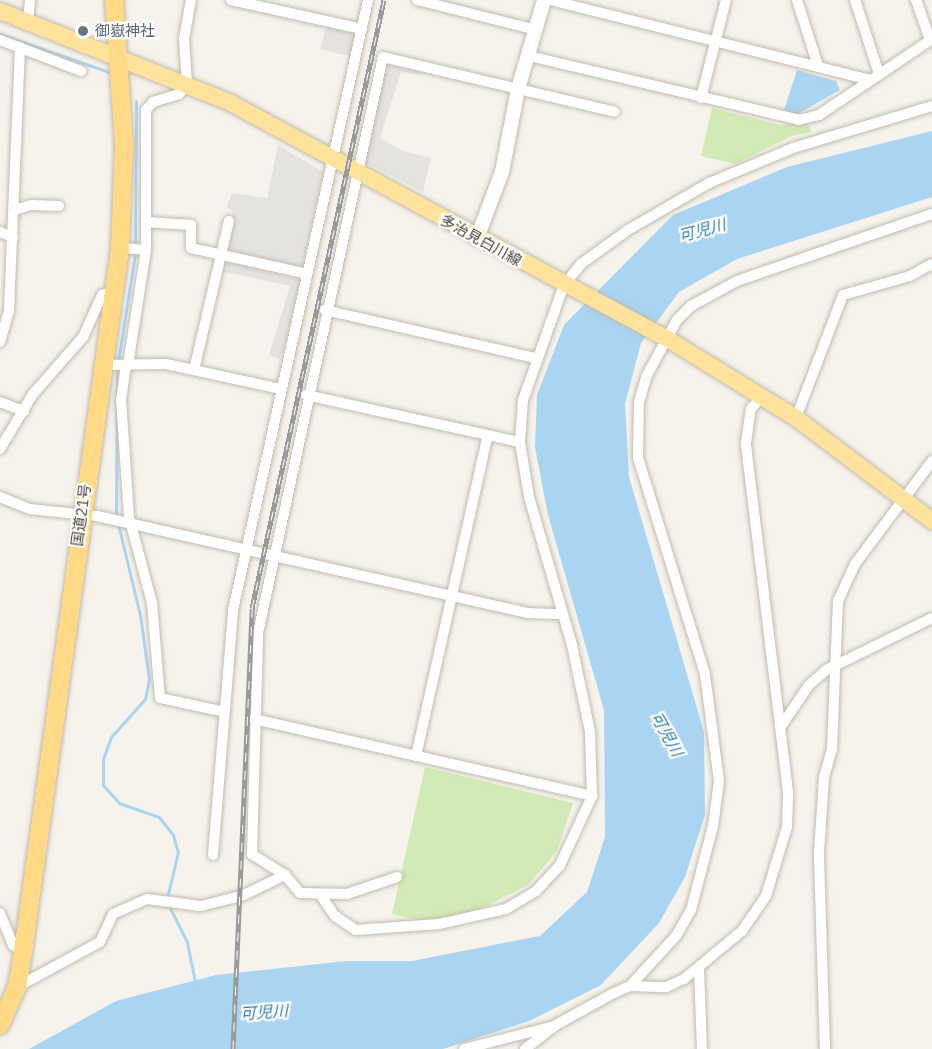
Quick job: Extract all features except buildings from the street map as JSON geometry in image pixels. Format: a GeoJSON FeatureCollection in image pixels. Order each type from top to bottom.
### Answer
{"type":"FeatureCollection","features":[{"type":"Feature","properties":{"kind":"highway","name":"国道21号"},"geometry":{"type":"LineString","coordinates":[[0,1025],[17,987],[81,513],[120,248],[121,57],[114,0]]}},
{"type":"Feature","properties":{"kind":"main road","name":"多治見白川線"},"geometry":{"type":"LineString","coordinates":[[0,11],[187,84],[358,172],[666,338],[796,418],[902,502],[932,522]]}},
{"type":"Feature","properties":{"kind":"street"},"geometry":{"type":"LineString","coordinates":[[28,20],[30,0]]}},
{"type":"Feature","properties":{"kind":"street"},"geometry":{"type":"LineString","coordinates":[[191,0],[184,39],[187,84],[179,94],[153,102],[146,110],[146,250],[121,399],[134,525],[152,603],[160,698],[225,712]]}},
{"type":"Feature","properties":{"kind":"street"},"geometry":{"type":"LineString","coordinates":[[231,0],[265,4],[362,29]]}},
{"type":"Feature","properties":{"kind":"street"},"geometry":{"type":"LineString","coordinates":[[213,855],[233,610],[368,0]]}},
{"type":"Feature","properties":{"kind":"street"},"geometry":{"type":"LineString","coordinates":[[417,0],[464,6],[536,30]]}},
{"type":"Feature","properties":{"kind":"street"},"geometry":{"type":"LineString","coordinates":[[477,238],[502,172],[518,89],[530,56],[544,0]]}},
{"type":"Feature","properties":{"kind":"street"},"geometry":{"type":"LineString","coordinates":[[550,0],[818,66],[875,77]]}},
{"type":"Feature","properties":{"kind":"street"},"geometry":{"type":"LineString","coordinates":[[701,98],[726,0]]}},
{"type":"Feature","properties":{"kind":"street"},"geometry":{"type":"LineString","coordinates":[[797,0],[818,66]]}},
{"type":"Feature","properties":{"kind":"street"},"geometry":{"type":"LineString","coordinates":[[855,0],[875,77]]}},
{"type":"Feature","properties":{"kind":"street"},"geometry":{"type":"LineString","coordinates":[[530,56],[799,120],[819,115],[931,39],[916,0]]}},
{"type":"Feature","properties":{"kind":"street"},"geometry":{"type":"LineString","coordinates":[[0,40],[81,71]]}},
{"type":"Feature","properties":{"kind":"street"},"geometry":{"type":"LineString","coordinates":[[0,342],[13,237],[20,47]]}},
{"type":"Feature","properties":{"kind":"street"},"geometry":{"type":"LineString","coordinates":[[397,877],[347,894],[300,893],[285,875],[252,854],[258,633],[306,395],[383,57],[615,112]]}},
{"type":"Feature","properties":{"kind":"street"},"geometry":{"type":"LineString","coordinates":[[320,894],[335,916],[357,930],[449,922],[506,909],[536,891],[560,865],[592,796],[590,732],[562,614],[529,497],[520,442],[523,400],[535,358],[564,285],[581,264],[628,230],[710,183],[793,148],[932,106]]}},
{"type":"Feature","properties":{"kind":"street"},"geometry":{"type":"LineString","coordinates":[[14,210],[32,205],[59,206]]}},
{"type":"Feature","properties":{"kind":"street"},"geometry":{"type":"LineString","coordinates":[[525,1049],[554,1026],[630,986],[676,936],[691,910],[713,826],[719,782],[705,674],[638,457],[639,402],[666,338],[691,306],[737,281],[932,214]]}},
{"type":"Feature","properties":{"kind":"street"},"geometry":{"type":"LineString","coordinates":[[194,370],[229,221]]}},
{"type":"Feature","properties":{"kind":"street"},"geometry":{"type":"LineString","coordinates":[[146,222],[191,225],[191,248],[307,274]]}},
{"type":"Feature","properties":{"kind":"street"},"geometry":{"type":"LineString","coordinates":[[0,232],[13,237]]}},
{"type":"Feature","properties":{"kind":"street"},"geometry":{"type":"LineString","coordinates":[[120,248],[146,250]]}},
{"type":"Feature","properties":{"kind":"street"},"geometry":{"type":"LineString","coordinates":[[796,418],[843,295],[910,276],[932,264]]}},
{"type":"Feature","properties":{"kind":"street"},"geometry":{"type":"LineString","coordinates":[[0,449],[24,411],[83,337],[102,295],[114,291]]}},
{"type":"Feature","properties":{"kind":"street"},"geometry":{"type":"LineString","coordinates":[[325,310],[535,358]]}},
{"type":"Feature","properties":{"kind":"street"},"geometry":{"type":"LineString","coordinates":[[102,365],[166,364],[281,389]]}},
{"type":"Feature","properties":{"kind":"street"},"geometry":{"type":"LineString","coordinates":[[306,395],[520,442]]}},
{"type":"Feature","properties":{"kind":"street"},"geometry":{"type":"LineString","coordinates":[[630,986],[666,987],[699,968],[758,912],[782,852],[788,792],[782,725],[746,443],[751,410],[762,396]]}},
{"type":"Feature","properties":{"kind":"street"},"geometry":{"type":"LineString","coordinates":[[0,402],[24,411]]}},
{"type":"Feature","properties":{"kind":"street"},"geometry":{"type":"LineString","coordinates":[[416,756],[488,435]]}},
{"type":"Feature","properties":{"kind":"street"},"geometry":{"type":"LineString","coordinates":[[825,1049],[819,853],[824,777],[832,749],[836,616],[842,589],[932,461]]}},
{"type":"Feature","properties":{"kind":"street"},"geometry":{"type":"LineString","coordinates":[[0,497],[29,509],[81,513],[528,613],[562,614]]}},
{"type":"Feature","properties":{"kind":"street"},"geometry":{"type":"LineString","coordinates":[[782,725],[809,685],[835,666],[932,618]]}},
{"type":"Feature","properties":{"kind":"street"},"geometry":{"type":"LineString","coordinates":[[254,719],[592,796]]}},
{"type":"Feature","properties":{"kind":"street"},"geometry":{"type":"LineString","coordinates":[[17,987],[100,942],[113,914],[132,903],[147,899],[201,906],[244,895],[285,875]]}},
{"type":"Feature","properties":{"kind":"street"},"geometry":{"type":"LineString","coordinates":[[0,913],[13,945],[22,952]]}},
{"type":"Feature","properties":{"kind":"street"},"geometry":{"type":"LineString","coordinates":[[699,968],[702,1049]]}},
{"type":"Feature","properties":{"kind":"street"},"geometry":{"type":"LineString","coordinates":[[464,1049],[554,1026]]}},
{"type":"Feature","properties":{"kind":"green space"},"geometry":{"type":"Polygon","coordinates":[[[712,108],[780,125],[807,123],[812,132],[792,136],[735,164],[701,156],[712,108]]]}},
{"type":"Feature","properties":{"kind":"green space"},"geometry":{"type":"Polygon","coordinates":[[[425,767],[573,803],[557,851],[528,885],[468,915],[423,921],[392,914],[425,767]]]}},
{"type":"Feature","properties":{"kind":"shaded area"},"geometry":{"type":"Polygon","coordinates":[[[326,25],[357,32],[352,57],[320,49],[326,25]]]}},
{"type":"Feature","properties":{"kind":"shaded area"},"geometry":{"type":"Polygon","coordinates":[[[385,65],[422,70],[421,75],[401,72],[380,138],[403,151],[431,158],[423,192],[364,162],[385,65]]]}},
{"type":"Feature","properties":{"kind":"shaded area"},"geometry":{"type":"Polygon","coordinates":[[[278,145],[323,172],[302,268],[225,250],[233,210],[226,208],[232,193],[267,198],[278,145]]]}},
{"type":"Feature","properties":{"kind":"shaded area"},"geometry":{"type":"Polygon","coordinates":[[[224,261],[301,280],[281,360],[269,355],[290,286],[221,271],[224,261]]]}},
{"type":"Feature","properties":{"kind":"water"},"geometry":{"type":"Polygon","coordinates":[[[797,70],[836,81],[840,90],[796,115],[784,110],[797,70]]]}},
{"type":"Feature","properties":{"kind":"water","name":"可児川"},"geometry":{"type":"Polygon","coordinates":[[[932,131],[932,197],[737,259],[679,292],[641,343],[625,404],[629,477],[704,732],[705,815],[685,877],[659,923],[601,985],[529,1021],[443,1049],[29,1049],[116,1001],[216,975],[347,961],[412,961],[540,936],[587,892],[605,837],[604,710],[548,515],[535,447],[537,395],[564,325],[673,215],[787,167],[932,131]]]}},
{"type":"Feature","properties":{"kind":"waterway"},"geometry":{"type":"LineString","coordinates":[[0,34],[109,72]]}},
{"type":"Feature","properties":{"kind":"waterway"},"geometry":{"type":"LineString","coordinates":[[135,246],[136,101]]}},
{"type":"Feature","properties":{"kind":"waterway"},"geometry":{"type":"LineString","coordinates":[[118,362],[135,253]]}},
{"type":"Feature","properties":{"kind":"waterway"},"geometry":{"type":"LineString","coordinates":[[116,517],[117,368]]}},
{"type":"Feature","properties":{"kind":"waterway"},"geometry":{"type":"LineString","coordinates":[[118,524],[140,615],[149,679],[145,699],[111,737],[103,759],[103,785],[119,803],[159,817],[173,835],[178,852],[167,898]]}},
{"type":"Feature","properties":{"kind":"waterway"},"geometry":{"type":"LineString","coordinates":[[168,904],[187,942],[195,982]]}},
{"type":"Feature","properties":{"kind":"railway"},"geometry":{"type":"LineString","coordinates":[[233,1049],[252,608],[384,0]]}},
{"type":"Feature","properties":{"kind":"place","name":"御嶽神社"},"geometry":{"type":"Point","coordinates":[83,31]}}]}
